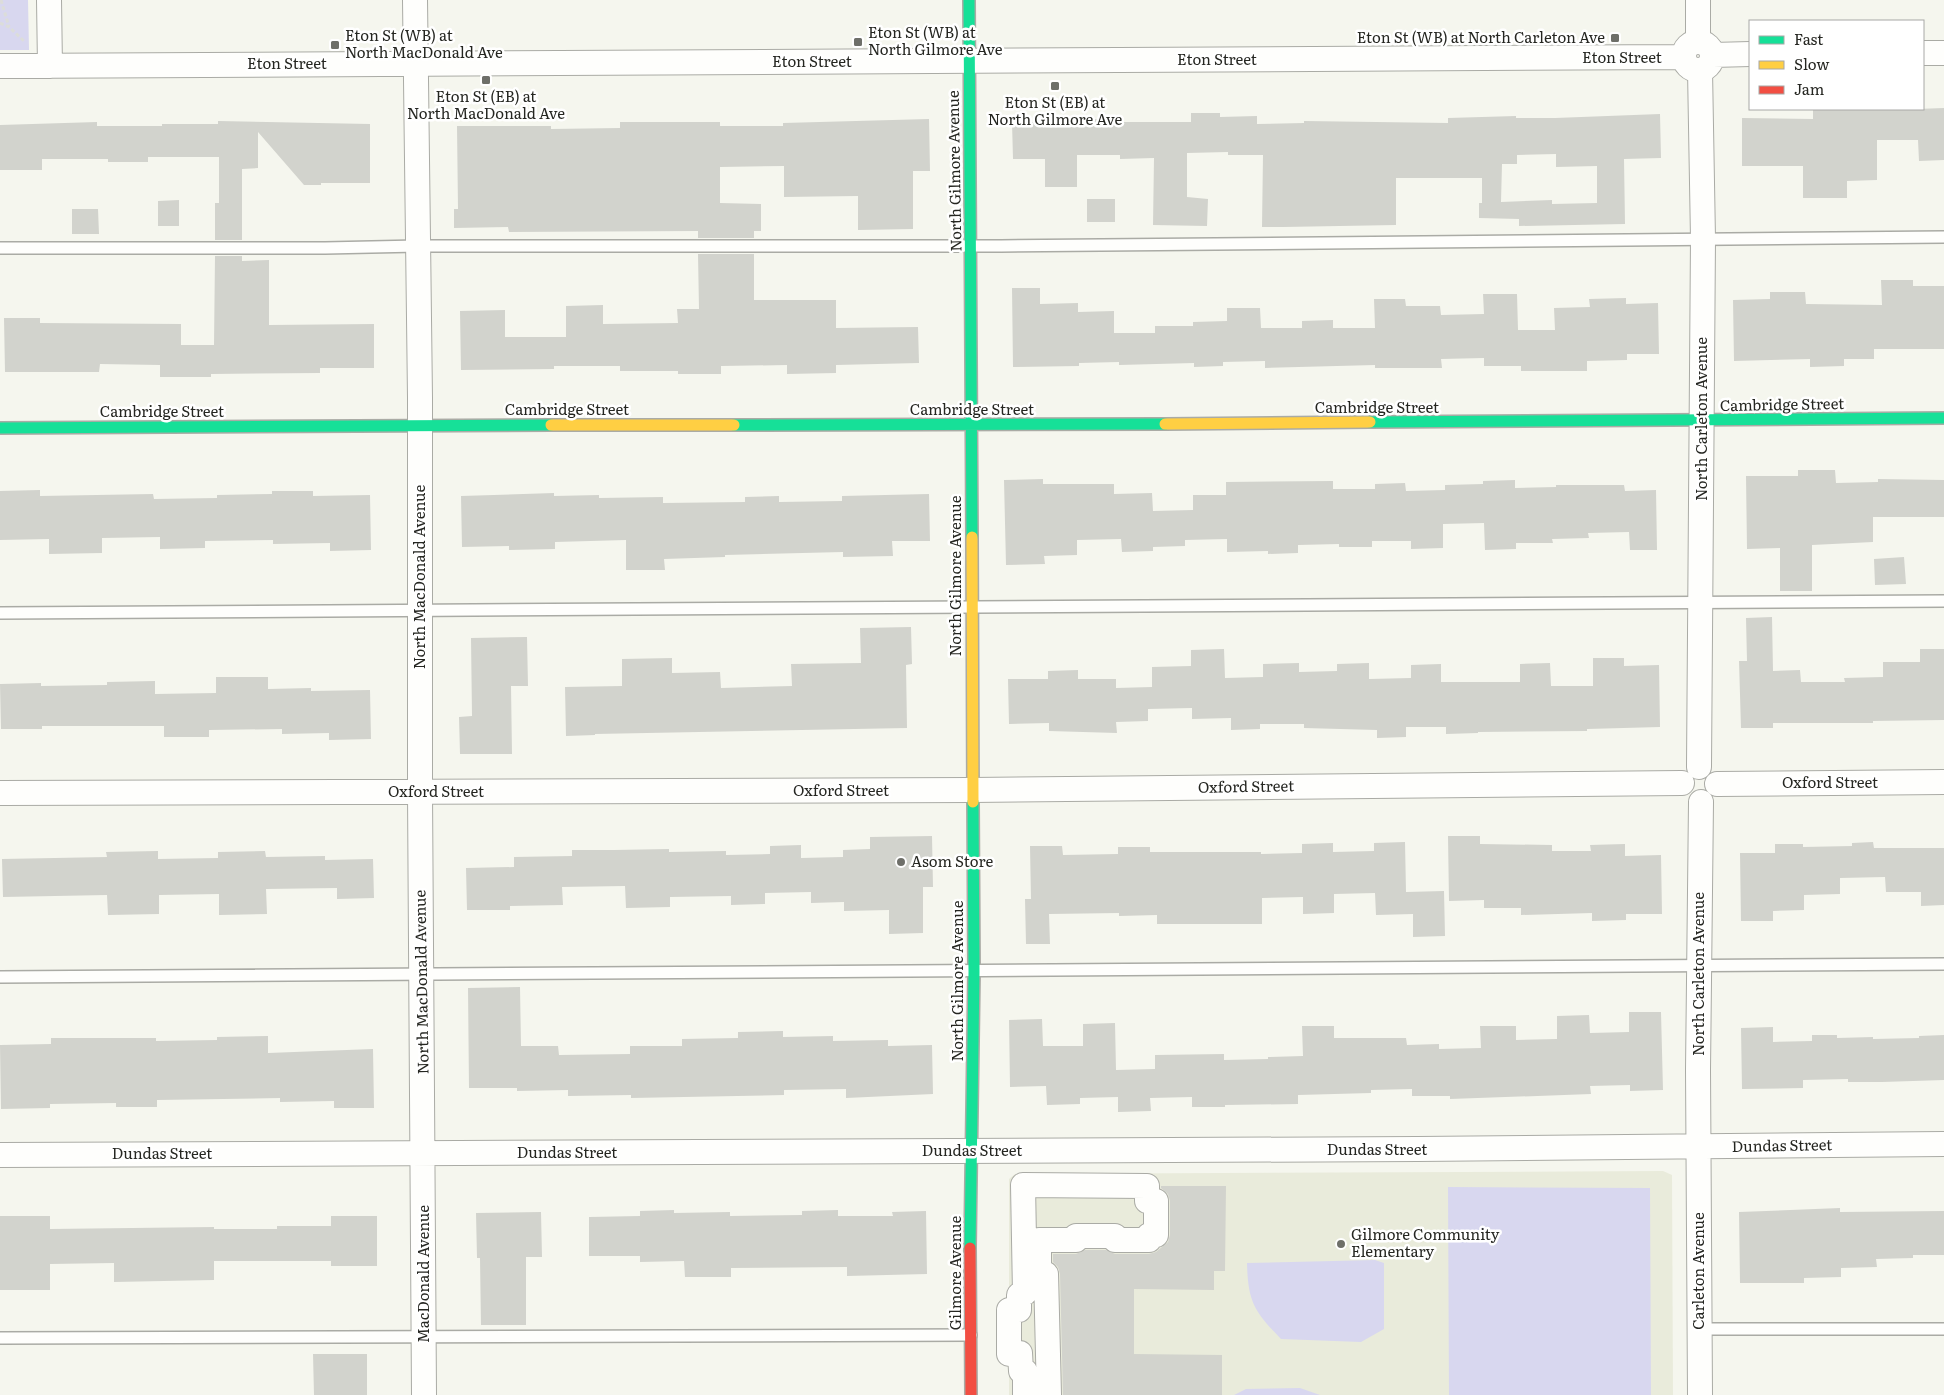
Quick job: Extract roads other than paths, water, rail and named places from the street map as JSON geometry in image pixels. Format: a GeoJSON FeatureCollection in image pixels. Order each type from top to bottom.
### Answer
{"type":"FeatureCollection","features":[{"type":"Feature","properties":{"kind":"street"},"geometry":{"type":"LineString","coordinates":[[49,0],[50,66]]}},
{"type":"Feature","properties":{"kind":"street","name":"North MacDonald Avenue"},"geometry":{"type":"LineString","coordinates":[[415,0],[420,425],[420,792],[423,1154]]}},
{"type":"Feature","properties":{"kind":"street","name":"North Gilmore Avenue"},"geometry":{"type":"LineString","coordinates":[[969,0],[974,972],[972,1151]]}},
{"type":"Feature","properties":{"kind":"street","name":"North Carleton Avenue"},"geometry":{"type":"LineString","coordinates":[[1698,0],[1703,239],[1699,767]]}},
{"type":"Feature","properties":{"kind":"street"},"geometry":{"type":"LineString","coordinates":[[1924,53],[1944,53]]}},
{"type":"Feature","properties":{"kind":"street","name":"Eton Street"},"geometry":{"type":"LineString","coordinates":[[0,66],[969,61],[1699,56],[1749,54]]}},
{"type":"Feature","properties":{"kind":"street","name":"Cambridge Street"},"geometry":{"type":"LineString","coordinates":[[0,428],[420,425],[971,425],[1944,418]]}},
{"type":"Feature","properties":{"kind":"street"},"geometry":{"type":"LineString","coordinates":[[1699,767],[1707,769],[1712,773],[1716,784],[1713,795],[1708,800],[1701,802],[1691,799],[1682,789],[1682,783],[1687,772],[1699,767]]}},
{"type":"Feature","properties":{"kind":"street","name":"Oxford Street"},"geometry":{"type":"LineString","coordinates":[[1716,784],[1944,782]]}},
{"type":"Feature","properties":{"kind":"street","name":"Oxford Street"},"geometry":{"type":"LineString","coordinates":[[0,793],[972,790],[1682,783]]}},
{"type":"Feature","properties":{"kind":"street","name":"North Carleton Avenue"},"geometry":{"type":"LineString","coordinates":[[1699,1147],[1701,802]]}},
{"type":"Feature","properties":{"kind":"street","name":"Dundas Street"},"geometry":{"type":"LineString","coordinates":[[0,1154],[423,1154],[1944,1144]]}},
{"type":"Feature","properties":{"kind":"street","name":"Carleton Avenue"},"geometry":{"type":"LineString","coordinates":[[1699,1147],[1700,1395]]}},
{"type":"Feature","properties":{"kind":"street","name":"Gilmore Avenue"},"geometry":{"type":"LineString","coordinates":[[971,1395],[972,1151]]}},
{"type":"Feature","properties":{"kind":"street","name":"MacDonald Avenue"},"geometry":{"type":"LineString","coordinates":[[423,1154],[424,1395]]}},
{"type":"Feature","properties":{"kind":"street"},"geometry":{"type":"LineString","coordinates":[[1025,1395],[1025,1371],[1021,1371],[1020,1354],[1009,1354],[1009,1310],[1019,1310],[1019,1295],[1025,1294],[1023,1185],[1147,1186],[1147,1201],[1156,1201],[1156,1235],[1149,1235],[1149,1240],[1115,1240],[1115,1236],[1076,1236],[1076,1240],[1038,1240],[1039,1274],[1046,1274],[1048,1395]]}},
{"type":"Feature","properties":{"kind":"lane"},"geometry":{"type":"LineString","coordinates":[[0,248],[971,246],[1944,237]]}},
{"type":"Feature","properties":{"kind":"lane"},"geometry":{"type":"LineString","coordinates":[[0,613],[1944,601]]}},
{"type":"Feature","properties":{"kind":"lane"},"geometry":{"type":"LineString","coordinates":[[0,977],[974,972],[1944,964]]}},
{"type":"Feature","properties":{"kind":"lane"},"geometry":{"type":"LineString","coordinates":[[1699,1329],[1944,1329]]}},
{"type":"Feature","properties":{"kind":"lane"},"geometry":{"type":"LineString","coordinates":[[0,1338],[424,1335],[971,1335]]}},
{"type":"Feature","properties":{"kind":"place","name":"Eton St (WB) at North Carleton Ave"},"geometry":{"type":"Point","coordinates":[1615,38]}},
{"type":"Feature","properties":{"kind":"place","name":"Eton St (WB) at North Gilmore Ave"},"geometry":{"type":"Point","coordinates":[858,42]}},
{"type":"Feature","properties":{"kind":"place","name":"Eton St (WB) at North MacDonald Ave"},"geometry":{"type":"Point","coordinates":[335,45]}},
{"type":"Feature","properties":{"kind":"place","name":"Eton St (EB) at North MacDonald Ave"},"geometry":{"type":"Point","coordinates":[486,80]}},
{"type":"Feature","properties":{"kind":"place","name":"Eton St (EB) at North Gilmore Ave"},"geometry":{"type":"Point","coordinates":[1055,86]}},
{"type":"Feature","properties":{"kind":"place","name":"Asom Store"},"geometry":{"type":"Point","coordinates":[901,862]}},
{"type":"Feature","properties":{"kind":"place","name":"Gilmore Community Elementary"},"geometry":{"type":"Point","coordinates":[1341,1244]}}]}
